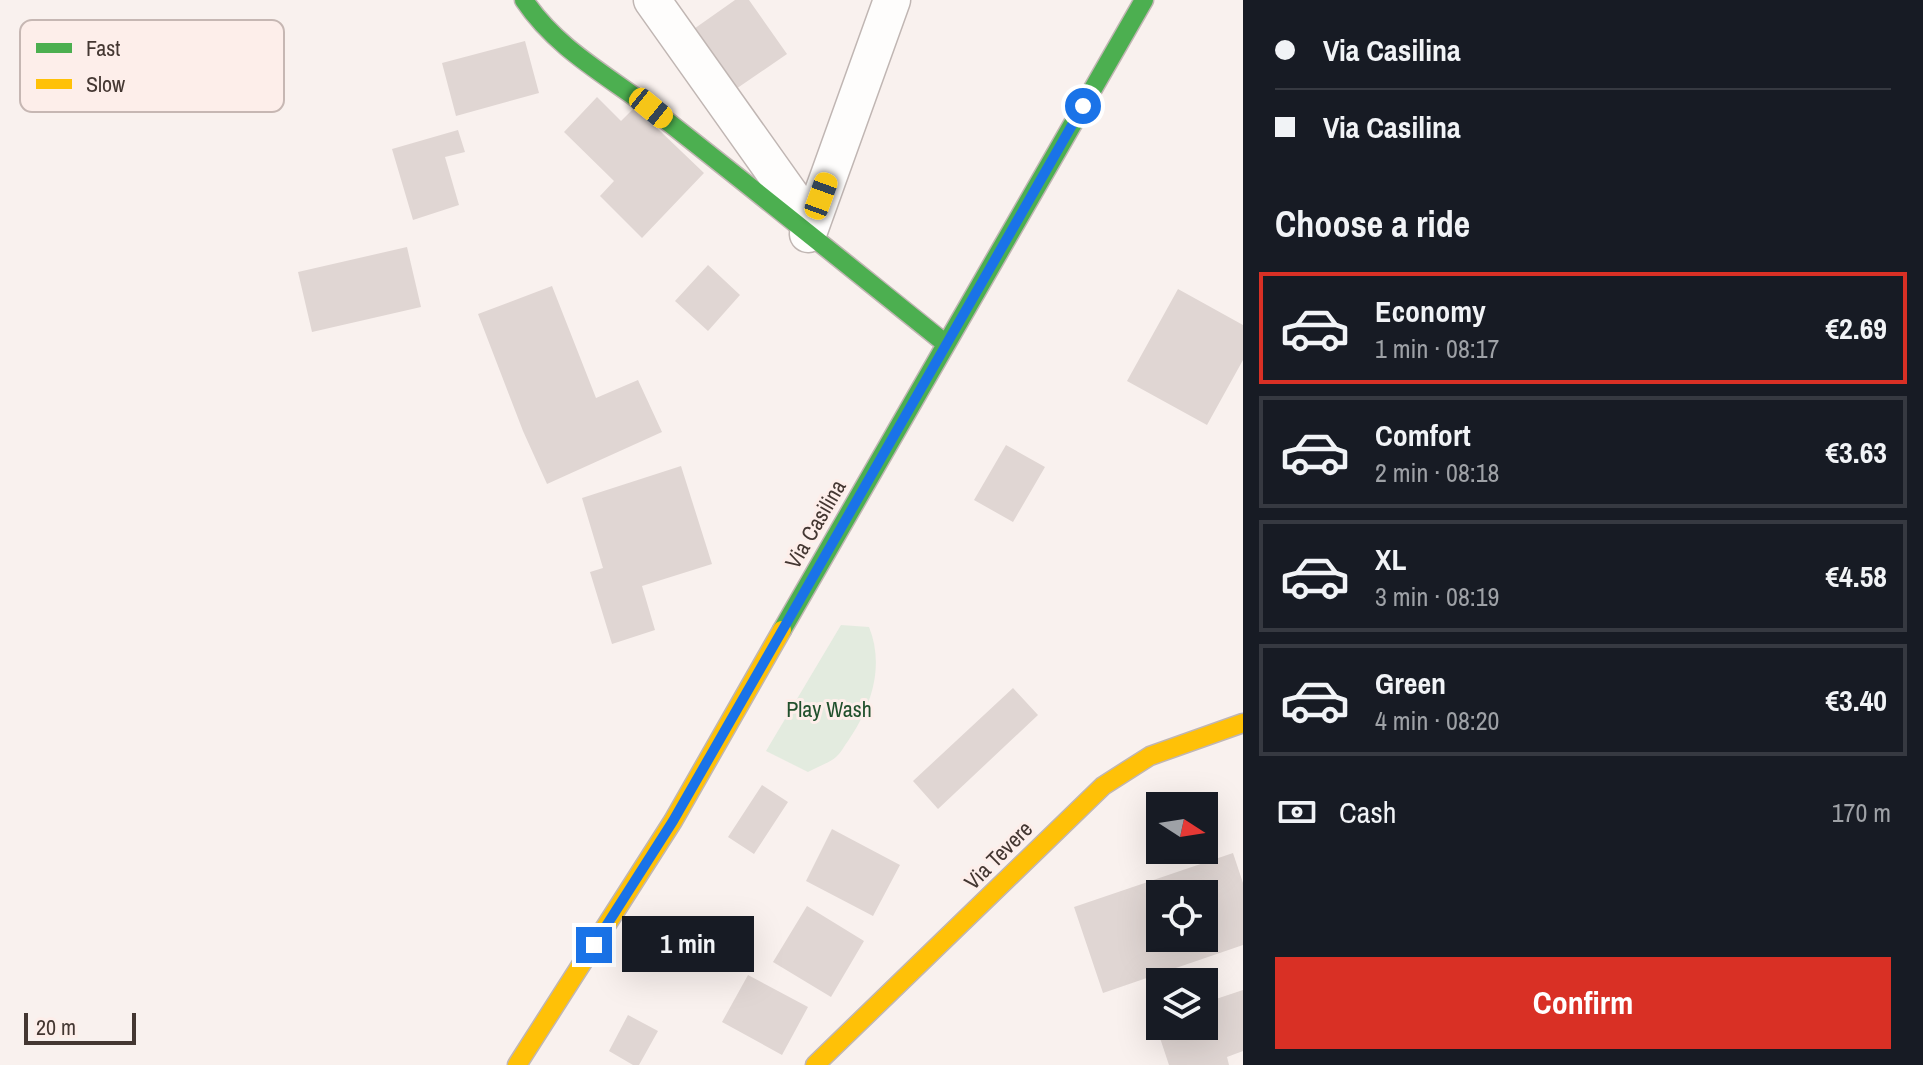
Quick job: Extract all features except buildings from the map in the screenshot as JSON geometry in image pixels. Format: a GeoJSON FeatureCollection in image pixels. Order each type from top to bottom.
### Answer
{"type":"FeatureCollection","features":[{"type":"Feature","properties":{"kind":"main road"},"geometry":{"type":"LineString","coordinates":[[524,0],[544,26],[587,64],[651,108],[810,229],[946,344]]}},
{"type":"Feature","properties":{"kind":"main road","name":"Via Casilina"},"geometry":{"type":"LineString","coordinates":[[517,1065],[673,821],[1144,0]]}},
{"type":"Feature","properties":{"kind":"main road","name":"Via Tevere"},"geometry":{"type":"LineString","coordinates":[[815,1065],[1103,786],[1150,756],[1243,723]]}},
{"type":"Feature","properties":{"kind":"street"},"geometry":{"type":"LineString","coordinates":[[652,0],[810,229]]}},
{"type":"Feature","properties":{"kind":"street"},"geometry":{"type":"LineString","coordinates":[[810,229],[892,0]]}},
{"type":"Feature","properties":{"kind":"green space","name":"Play Wash"},"geometry":{"type":"Polygon","coordinates":[[[841,625],[869,627],[876,657],[873,686],[863,715],[839,754],[808,772],[766,751],[841,625]]]}},
{"type":"Feature","properties":{"kind":"traffic: fast"},"geometry":{"type":"LineString","coordinates":[[524,0],[569,49],[658,114],[946,344]]}},
{"type":"Feature","properties":{"kind":"traffic: fast"},"geometry":{"type":"LineString","coordinates":[[782,630],[1144,0]]}},
{"type":"Feature","properties":{"kind":"traffic: slow"},"geometry":{"type":"LineString","coordinates":[[517,1065],[673,821],[782,630]]}},
{"type":"Feature","properties":{"kind":"traffic: slow"},"geometry":{"type":"LineString","coordinates":[[815,1065],[1103,786],[1150,756],[1243,723]]}},
{"type":"Feature","properties":{"kind":"route"},"geometry":{"type":"LineString","coordinates":[[594,945],[673,821],[1083,106]]}}]}
